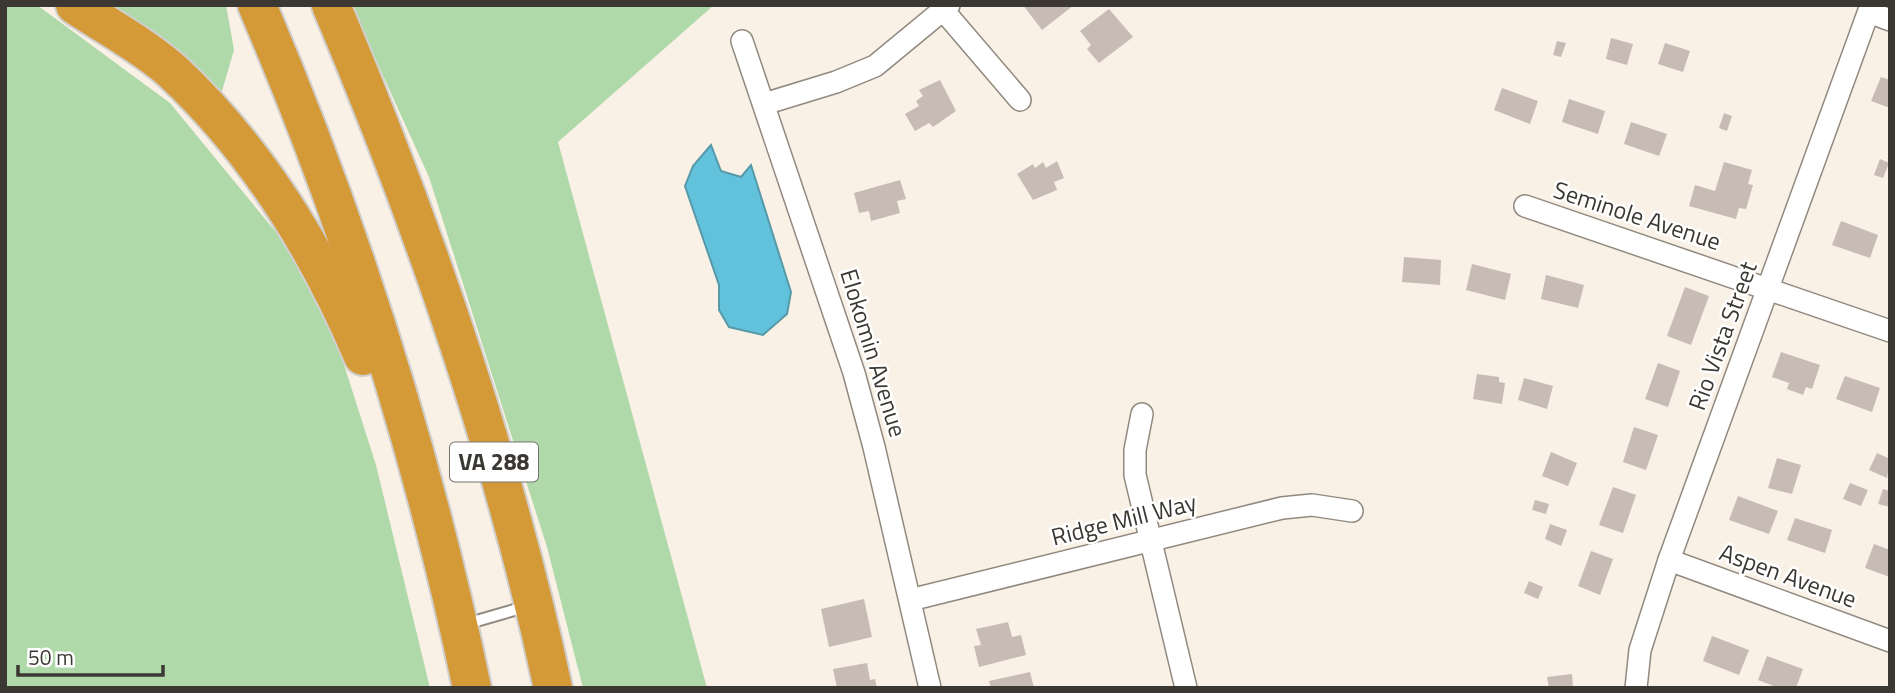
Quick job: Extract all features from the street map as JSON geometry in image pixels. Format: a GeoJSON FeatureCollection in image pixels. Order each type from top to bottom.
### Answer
{"type":"FeatureCollection","features":[{"type":"Feature","properties":{"kind":"highway"},"geometry":{"type":"LineString","coordinates":[[75,5],[170,69],[231,132],[316,254],[345,313],[380,398],[412,443]]}},
{"type":"Feature","properties":{"kind":"highway"},"geometry":{"type":"LineString","coordinates":[[257,5],[332,190],[412,443]]}},
{"type":"Feature","properties":{"kind":"highway","name":"VA 288"},"geometry":{"type":"LineString","coordinates":[[331,5],[387,138],[461,347],[534,604],[552,688]]}},
{"type":"Feature","properties":{"kind":"highway","name":"VA 288"},"geometry":{"type":"LineString","coordinates":[[412,443],[459,626],[472,688]]}},
{"type":"Feature","properties":{"kind":"street"},"geometry":{"type":"LineString","coordinates":[[764,104],[836,82],[874,66],[946,8],[1020,100]]}},
{"type":"Feature","properties":{"kind":"street"},"geometry":{"type":"LineString","coordinates":[[1870,9],[1890,20]]}},
{"type":"Feature","properties":{"kind":"street","name":"Rio Vista Street"},"geometry":{"type":"LineString","coordinates":[[1636,688],[1640,650],[1669,560],[1870,9]]}},
{"type":"Feature","properties":{"kind":"street","name":"Elokomin Avenue"},"geometry":{"type":"LineString","coordinates":[[742,41],[854,373],[930,688]]}},
{"type":"Feature","properties":{"kind":"street","name":"Seminole Avenue"},"geometry":{"type":"LineString","coordinates":[[1525,206],[1890,331]]}},
{"type":"Feature","properties":{"kind":"street"},"geometry":{"type":"LineString","coordinates":[[1142,414],[1134,462],[1149,541],[1186,688]]}},
{"type":"Feature","properties":{"kind":"street","name":"Ridge Mill Way"},"geometry":{"type":"LineString","coordinates":[[909,600],[1297,506],[1312,505],[1352,511]]}},
{"type":"Feature","properties":{"kind":"street","name":"Aspen Avenue"},"geometry":{"type":"LineString","coordinates":[[1669,560],[1890,641]]}},
{"type":"Feature","properties":{"kind":"lane"},"geometry":{"type":"LineString","coordinates":[[459,626],[534,604]]}},
{"type":"Feature","properties":{"kind":"green space"},"geometry":{"type":"Polygon","coordinates":[[[5,5],[37,5],[170,103],[284,242],[338,346],[376,465],[430,688],[5,688],[5,5]]]}},
{"type":"Feature","properties":{"kind":"green space"},"geometry":{"type":"Polygon","coordinates":[[[99,5],[226,5],[234,50],[222,91],[186,71],[99,5]]]}},
{"type":"Feature","properties":{"kind":"green space"},"geometry":{"type":"Polygon","coordinates":[[[351,5],[714,5],[558,142],[707,688],[583,688],[547,547],[429,177],[351,5]]]}},
{"type":"Feature","properties":{"kind":"water"},"geometry":{"type":"Polygon","coordinates":[[[711,145],[721,171],[741,177],[751,165],[791,292],[787,314],[763,335],[729,327],[719,310],[719,285],[685,186],[693,166],[711,145]]]}},
{"type":"Feature","properties":{"kind":"building"},"geometry":{"type":"Polygon","coordinates":[[[1023,5],[1074,5],[1042,30],[1023,5]]]}},
{"type":"Feature","properties":{"kind":"building"},"geometry":{"type":"Polygon","coordinates":[[[1109,9],[1133,37],[1099,63],[1087,49],[1091,45],[1080,31],[1109,9]]]}},
{"type":"Feature","properties":{"kind":"building"},"geometry":{"type":"Polygon","coordinates":[[[1611,38],[1633,44],[1627,65],[1606,59],[1611,38]]]}},
{"type":"Feature","properties":{"kind":"building"},"geometry":{"type":"Polygon","coordinates":[[[1557,41],[1566,43],[1561,57],[1553,55],[1557,41]]]}},
{"type":"Feature","properties":{"kind":"building"},"geometry":{"type":"Polygon","coordinates":[[[1665,43],[1690,51],[1683,72],[1658,64],[1665,43]]]}},
{"type":"Feature","properties":{"kind":"building"},"geometry":{"type":"Polygon","coordinates":[[[1881,77],[1890,80],[1890,108],[1871,101],[1881,77]]]}},
{"type":"Feature","properties":{"kind":"building"},"geometry":{"type":"Polygon","coordinates":[[[940,80],[956,111],[933,127],[929,123],[915,131],[905,114],[919,106],[916,101],[923,96],[919,90],[940,80]]]}},
{"type":"Feature","properties":{"kind":"building"},"geometry":{"type":"Polygon","coordinates":[[[1502,88],[1538,101],[1530,124],[1494,110],[1502,88]]]}},
{"type":"Feature","properties":{"kind":"building"},"geometry":{"type":"Polygon","coordinates":[[[1569,99],[1605,111],[1598,134],[1562,122],[1569,99]]]}},
{"type":"Feature","properties":{"kind":"building"},"geometry":{"type":"Polygon","coordinates":[[[1724,113],[1732,116],[1727,131],[1719,128],[1724,113]]]}},
{"type":"Feature","properties":{"kind":"building"},"geometry":{"type":"Polygon","coordinates":[[[1631,122],[1667,134],[1659,156],[1624,144],[1631,122]]]}},
{"type":"Feature","properties":{"kind":"building"},"geometry":{"type":"Polygon","coordinates":[[[1880,159],[1889,163],[1883,178],[1874,175],[1880,159]]]}},
{"type":"Feature","properties":{"kind":"building"},"geometry":{"type":"Polygon","coordinates":[[[1057,161],[1064,178],[1054,182],[1057,190],[1033,200],[1017,174],[1033,164],[1035,168],[1043,162],[1046,168],[1057,161]]]}},
{"type":"Feature","properties":{"kind":"building"},"geometry":{"type":"Polygon","coordinates":[[[1724,162],[1752,170],[1748,184],[1753,185],[1746,209],[1739,208],[1736,219],[1689,206],[1695,185],[1715,191],[1724,162]]]}},
{"type":"Feature","properties":{"kind":"building"},"geometry":{"type":"Polygon","coordinates":[[[900,180],[906,199],[897,201],[900,213],[871,221],[869,211],[859,213],[854,193],[900,180]]]}},
{"type":"Feature","properties":{"kind":"building"},"geometry":{"type":"Polygon","coordinates":[[[1841,221],[1878,235],[1870,258],[1832,245],[1841,221]]]}},
{"type":"Feature","properties":{"kind":"building"},"geometry":{"type":"Polygon","coordinates":[[[1404,257],[1441,260],[1440,285],[1402,282],[1404,257]]]}},
{"type":"Feature","properties":{"kind":"building"},"geometry":{"type":"Polygon","coordinates":[[[1472,264],[1511,274],[1505,300],[1466,290],[1472,264]]]}},
{"type":"Feature","properties":{"kind":"building"},"geometry":{"type":"Polygon","coordinates":[[[1546,275],[1584,285],[1578,308],[1541,299],[1546,275]]]}},
{"type":"Feature","properties":{"kind":"building"},"geometry":{"type":"Polygon","coordinates":[[[1685,287],[1709,296],[1691,345],[1667,336],[1685,287]]]}},
{"type":"Feature","properties":{"kind":"building"},"geometry":{"type":"Polygon","coordinates":[[[1781,352],[1820,365],[1812,389],[1806,387],[1803,395],[1787,389],[1789,383],[1772,377],[1781,352]]]}},
{"type":"Feature","properties":{"kind":"building"},"geometry":{"type":"Polygon","coordinates":[[[1658,363],[1680,371],[1668,407],[1645,399],[1658,363]]]}},
{"type":"Feature","properties":{"kind":"building"},"geometry":{"type":"Polygon","coordinates":[[[1477,374],[1499,377],[1499,382],[1505,383],[1502,404],[1473,399],[1477,374]]]}},
{"type":"Feature","properties":{"kind":"building"},"geometry":{"type":"Polygon","coordinates":[[[1845,376],[1880,388],[1872,412],[1836,399],[1845,376]]]}},
{"type":"Feature","properties":{"kind":"building"},"geometry":{"type":"Polygon","coordinates":[[[1524,378],[1553,386],[1547,409],[1518,400],[1524,378]]]}},
{"type":"Feature","properties":{"kind":"building"},"geometry":{"type":"Polygon","coordinates":[[[1634,427],[1658,435],[1646,470],[1623,462],[1634,427]]]}},
{"type":"Feature","properties":{"kind":"building"},"geometry":{"type":"Polygon","coordinates":[[[1551,452],[1577,463],[1568,486],[1542,476],[1551,452]]]}},
{"type":"Feature","properties":{"kind":"building"},"geometry":{"type":"Polygon","coordinates":[[[1877,453],[1890,459],[1887,478],[1869,470],[1877,453]]]}},
{"type":"Feature","properties":{"kind":"building"},"geometry":{"type":"Polygon","coordinates":[[[1777,458],[1801,465],[1792,494],[1768,488],[1777,458]]]}},
{"type":"Feature","properties":{"kind":"building"},"geometry":{"type":"Polygon","coordinates":[[[1850,483],[1868,490],[1861,506],[1843,499],[1850,483]]]}},
{"type":"Feature","properties":{"kind":"building"},"geometry":{"type":"Polygon","coordinates":[[[1613,487],[1636,495],[1623,533],[1599,525],[1613,487]]]}},
{"type":"Feature","properties":{"kind":"building"},"geometry":{"type":"Polygon","coordinates":[[[1883,489],[1890,491],[1890,507],[1878,504],[1883,489]]]}},
{"type":"Feature","properties":{"kind":"building"},"geometry":{"type":"Polygon","coordinates":[[[1738,496],[1778,511],[1769,534],[1729,520],[1738,496]]]}},
{"type":"Feature","properties":{"kind":"building"},"geometry":{"type":"Polygon","coordinates":[[[1535,500],[1549,504],[1546,514],[1532,510],[1535,500]]]}},
{"type":"Feature","properties":{"kind":"building"},"geometry":{"type":"Polygon","coordinates":[[[1795,518],[1832,530],[1825,553],[1787,540],[1795,518]]]}},
{"type":"Feature","properties":{"kind":"building"},"geometry":{"type":"Polygon","coordinates":[[[1550,524],[1567,530],[1561,546],[1545,539],[1550,524]]]}},
{"type":"Feature","properties":{"kind":"building"},"geometry":{"type":"Polygon","coordinates":[[[1874,544],[1890,550],[1890,577],[1865,568],[1874,544]]]}},
{"type":"Feature","properties":{"kind":"building"},"geometry":{"type":"Polygon","coordinates":[[[1591,551],[1613,559],[1600,595],[1578,586],[1591,551]]]}},
{"type":"Feature","properties":{"kind":"building"},"geometry":{"type":"Polygon","coordinates":[[[1529,581],[1543,587],[1538,599],[1524,593],[1529,581]]]}},
{"type":"Feature","properties":{"kind":"building"},"geometry":{"type":"Polygon","coordinates":[[[864,599],[872,637],[829,647],[821,609],[864,599]]]}},
{"type":"Feature","properties":{"kind":"building"},"geometry":{"type":"Polygon","coordinates":[[[1008,622],[1012,637],[1021,635],[1026,655],[979,667],[974,646],[981,645],[976,629],[1008,622]]]}},
{"type":"Feature","properties":{"kind":"building"},"geometry":{"type":"Polygon","coordinates":[[[1712,636],[1749,650],[1739,675],[1703,661],[1712,636]]]}},
{"type":"Feature","properties":{"kind":"building"},"geometry":{"type":"Polygon","coordinates":[[[1767,656],[1803,669],[1796,688],[1779,688],[1758,680],[1767,656]]]}},
{"type":"Feature","properties":{"kind":"building"},"geometry":{"type":"Polygon","coordinates":[[[867,663],[870,680],[875,679],[877,688],[837,688],[833,669],[867,663]]]}},
{"type":"Feature","properties":{"kind":"building"},"geometry":{"type":"Polygon","coordinates":[[[1030,672],[1034,688],[991,688],[989,681],[1030,672]]]}},
{"type":"Feature","properties":{"kind":"building"},"geometry":{"type":"Polygon","coordinates":[[[1572,674],[1573,688],[1549,688],[1547,677],[1572,674]]]}}]}
